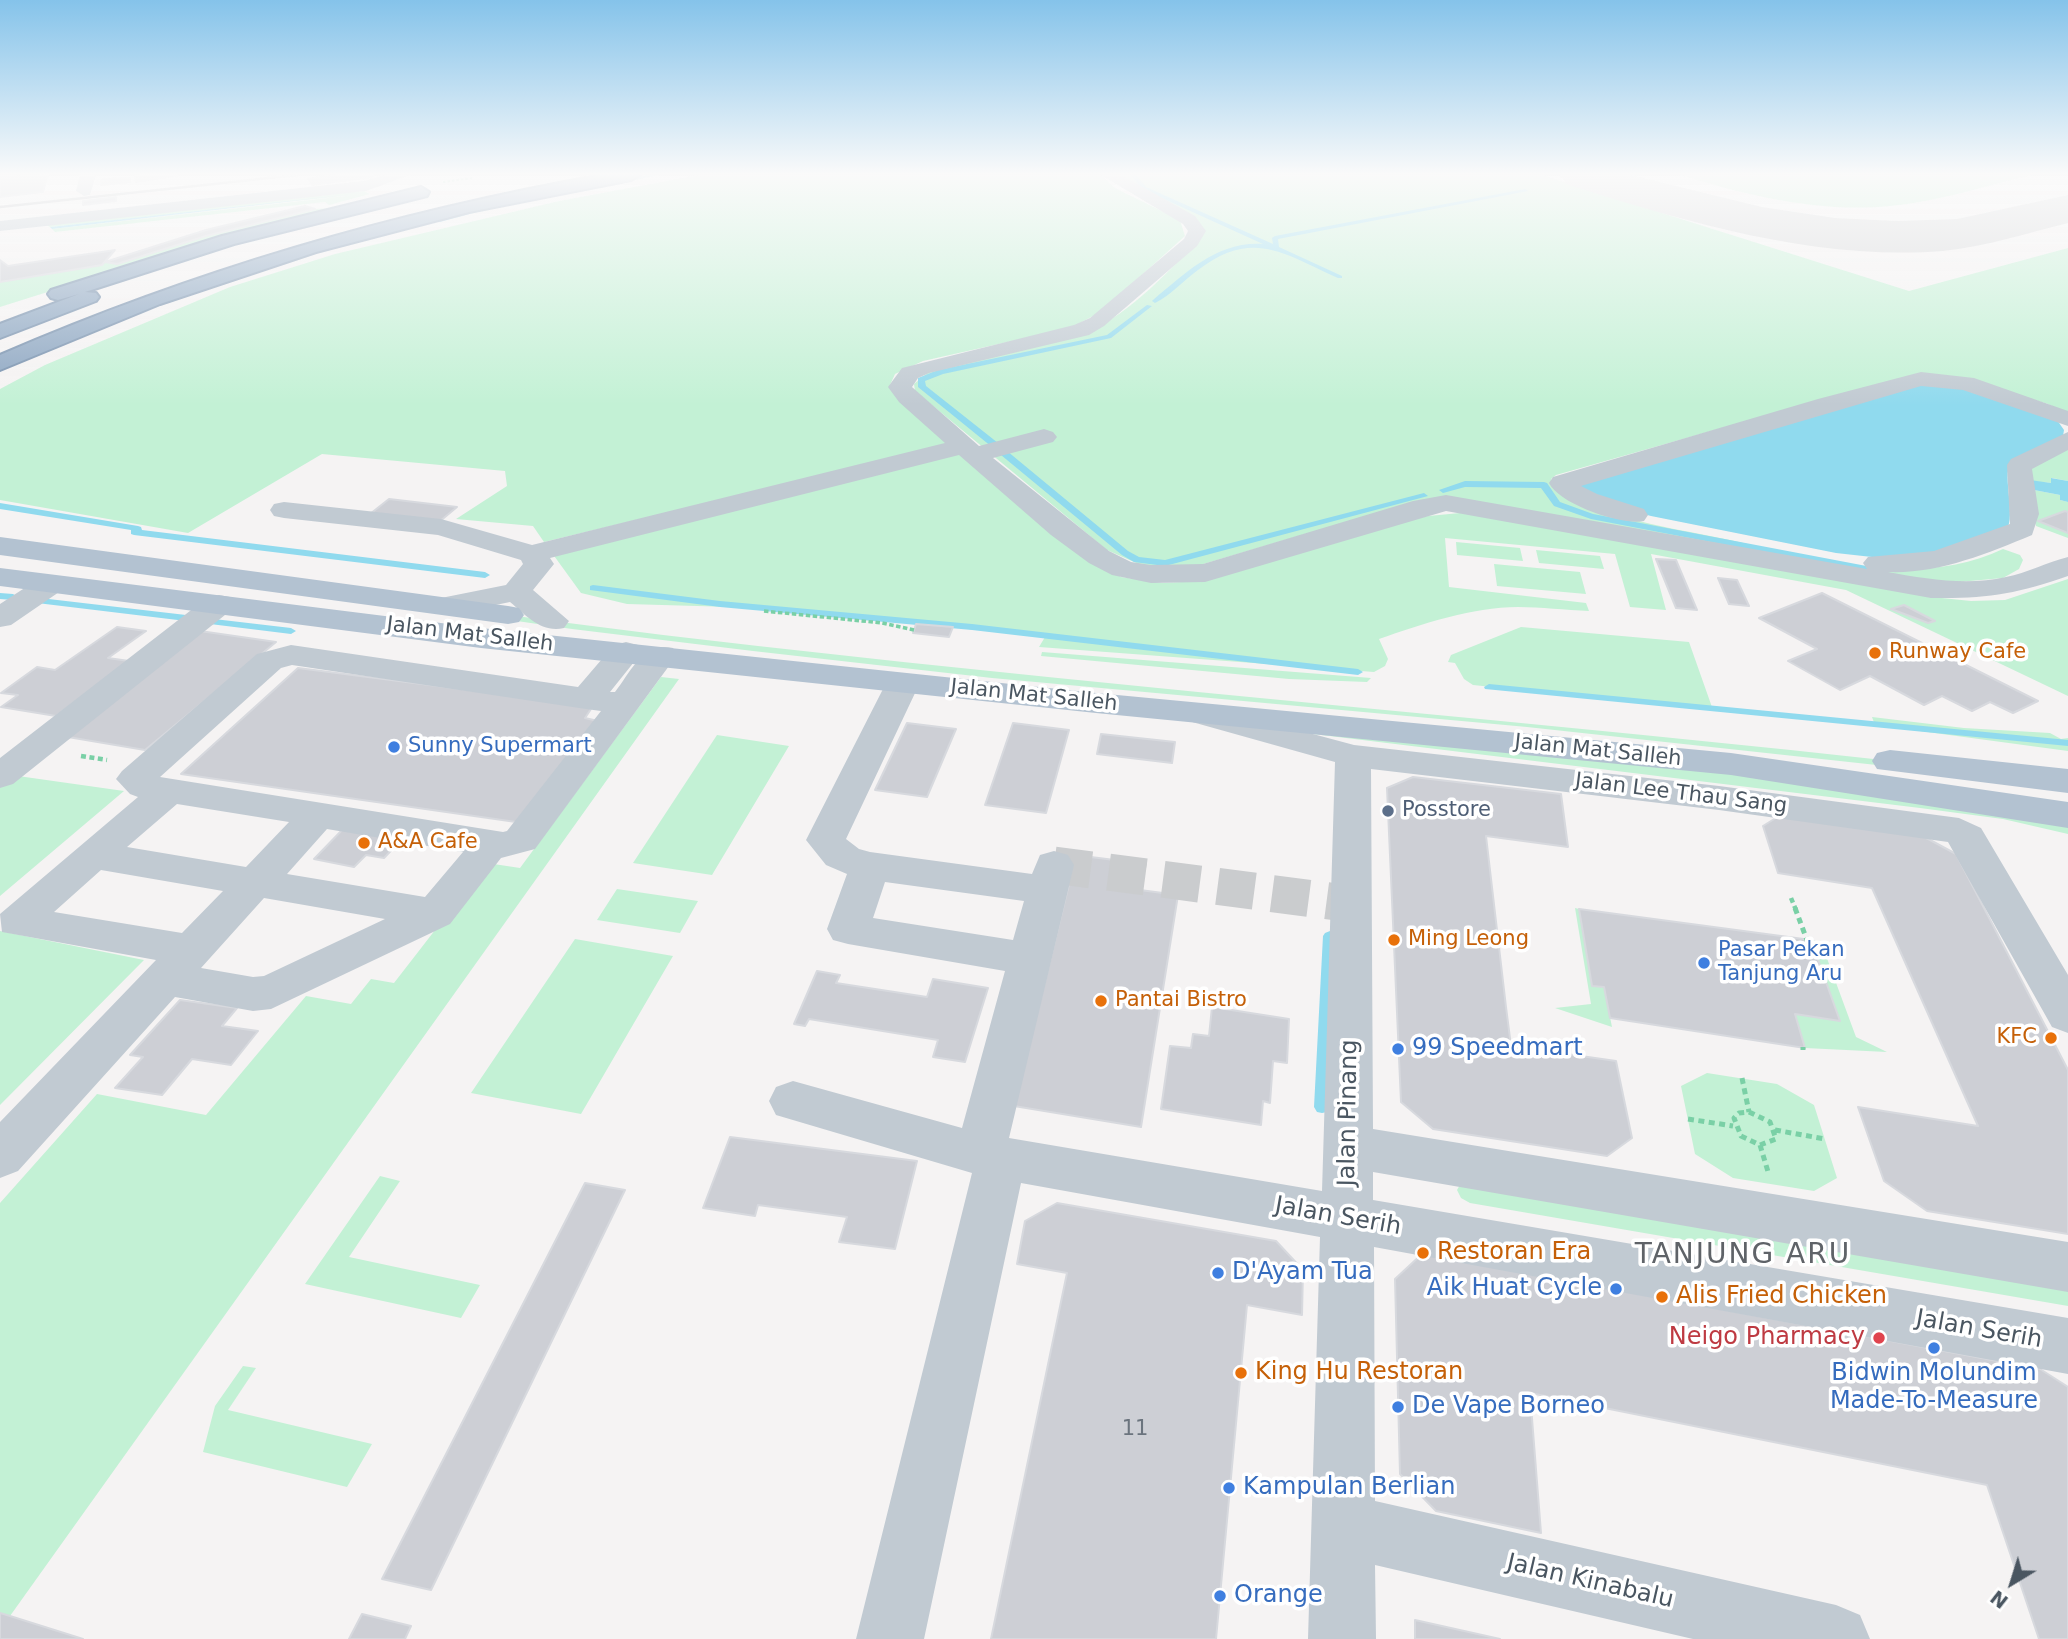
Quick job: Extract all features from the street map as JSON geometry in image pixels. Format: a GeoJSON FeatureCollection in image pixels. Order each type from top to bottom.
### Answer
{"type":"FeatureCollection","features":[{"type":"Feature","properties":{"kind":"highway"},"geometry":{"type":"LineString","coordinates":[[0,314],[193,251]]}},
{"type":"Feature","properties":{"kind":"highway"},"geometry":{"type":"LineString","coordinates":[[0,332],[83,299],[226,251]]}},
{"type":"Feature","properties":{"kind":"highway"},"geometry":{"type":"LineString","coordinates":[[0,349],[100,306],[265,251]]}},
{"type":"Feature","properties":{"kind":"highway"},"geometry":{"type":"LineString","coordinates":[[0,363],[135,307],[300,251]]}},
{"type":"Feature","properties":{"kind":"main road","name":"Jalan Mat Salleh"},"geometry":{"type":"LineString","coordinates":[[0,545],[553,621],[826,654],[1714,741],[2068,780]]}},
{"type":"Feature","properties":{"kind":"main road","name":"Jalan Mat Salleh"},"geometry":{"type":"LineString","coordinates":[[0,577],[481,638],[900,683],[1731,764],[2068,815]]}},
{"type":"Feature","properties":{"kind":"street"},"geometry":{"type":"LineString","coordinates":[[1181,251],[1097,322],[1081,330],[941,362],[910,373],[900,387],[907,397],[1061,528],[1099,557],[1123,569],[1151,574],[1205,573],[1423,506],[1446,503],[1931,589],[1975,590],[2011,586],[2068,566]]}},
{"type":"Feature","properties":{"kind":"street"},"geometry":{"type":"LineString","coordinates":[[2068,418],[1966,383],[1921,379],[1562,483],[1564,487],[1587,500],[1650,519],[1881,563],[1930,562],[1966,554],[2022,529],[2026,522],[2017,475],[2020,465],[2068,440]]}},
{"type":"Feature","properties":{"kind":"street"},"geometry":{"type":"LineString","coordinates":[[284,510],[442,527],[531,554],[972,450],[1044,437]]}},
{"type":"Feature","properties":{"kind":"street"},"geometry":{"type":"LineString","coordinates":[[2012,534],[2068,558]]}},
{"type":"Feature","properties":{"kind":"street"},"geometry":{"type":"LineString","coordinates":[[447,606],[516,592],[539,564],[531,554]]}},
{"type":"Feature","properties":{"kind":"street"},"geometry":{"type":"LineString","coordinates":[[0,618],[51,584]]}},
{"type":"Feature","properties":{"kind":"street"},"geometry":{"type":"LineString","coordinates":[[516,592],[553,621]]}},
{"type":"Feature","properties":{"kind":"street"},"geometry":{"type":"LineString","coordinates":[[0,776],[219,604]]}},
{"type":"Feature","properties":{"kind":"street"},"geometry":{"type":"LineString","coordinates":[[586,699],[643,654]]}},
{"type":"Feature","properties":{"kind":"street"},"geometry":{"type":"LineString","coordinates":[[159,779],[318,815],[503,845],[522,840],[624,704],[643,654]]}},
{"type":"Feature","properties":{"kind":"street"},"geometry":{"type":"LineString","coordinates":[[492,843],[435,913],[271,992],[253,994],[179,965],[17,921],[92,855],[269,661],[278,656],[290,655],[624,704]]}},
{"type":"Feature","properties":{"kind":"street"},"geometry":{"type":"LineString","coordinates":[[890,1639],[1030,959],[1051,877],[870,866],[847,861],[835,854],[826,841],[899,691],[900,683]]}},
{"type":"Feature","properties":{"kind":"street","name":"Jalan Lee Thau Sang"},"geometry":{"type":"LineString","coordinates":[[1193,712],[1353,755],[1720,798],[1959,831],[1967,837],[2068,1016]]}},
{"type":"Feature","properties":{"kind":"street","name":"Jalan Pinang"},"geometry":{"type":"LineString","coordinates":[[1342,1639],[1353,755]]}},
{"type":"Feature","properties":{"kind":"street"},"geometry":{"type":"LineString","coordinates":[[0,1156],[318,815]]}},
{"type":"Feature","properties":{"kind":"street"},"geometry":{"type":"LineString","coordinates":[[92,855],[435,913]]}},
{"type":"Feature","properties":{"kind":"street"},"geometry":{"type":"LineString","coordinates":[[870,866],[848,929],[1030,959]]}},
{"type":"Feature","properties":{"kind":"street","name":"Jalan Serih"},"geometry":{"type":"LineString","coordinates":[[793,1101],[990,1156],[2068,1346]]}},
{"type":"Feature","properties":{"kind":"street"},"geometry":{"type":"LineString","coordinates":[[1348,1146],[2068,1267]]}},
{"type":"Feature","properties":{"kind":"street","name":"Jalan Kinabalu"},"geometry":{"type":"LineString","coordinates":[[1345,1527],[1836,1639]]}},
{"type":"Feature","properties":{"kind":"path"},"geometry":{"type":"LineString","coordinates":[[764,611],[883,623],[914,630]]}},
{"type":"Feature","properties":{"kind":"path"},"geometry":{"type":"LineString","coordinates":[[33,749],[159,779]]}},
{"type":"Feature","properties":{"kind":"path"},"geometry":{"type":"LineString","coordinates":[[1791,898],[1807,940]]}},
{"type":"Feature","properties":{"kind":"path"},"geometry":{"type":"LineString","coordinates":[[1742,1078],[1749,1112]]}},
{"type":"Feature","properties":{"kind":"path"},"geometry":{"type":"LineString","coordinates":[[1775,1130],[1776,1139],[1760,1145],[1739,1135],[1733,1126],[1734,1118],[1739,1113],[1749,1112],[1760,1115],[1775,1130],[1825,1139]]}},
{"type":"Feature","properties":{"kind":"path"},"geometry":{"type":"LineString","coordinates":[[1688,1119],[1733,1126]]}},
{"type":"Feature","properties":{"kind":"path"},"geometry":{"type":"LineString","coordinates":[[1760,1145],[1772,1184]]}},
{"type":"Feature","properties":{"kind":"green space"},"geometry":{"type":"Polygon","coordinates":[[[157,251],[176,251],[0,307],[0,282],[105,262],[117,264],[157,251]]]}},
{"type":"Feature","properties":{"kind":"green space"},"geometry":{"type":"Polygon","coordinates":[[[346,251],[1168,251],[1101,312],[1070,328],[923,361],[895,374],[890,385],[953,444],[544,542],[533,526],[456,519],[507,486],[505,471],[322,454],[188,533],[0,500],[0,389],[45,365],[230,287],[346,251]]]}},
{"type":"Feature","properties":{"kind":"green space"},"geometry":{"type":"Polygon","coordinates":[[[1187,251],[1784,251],[1909,291],[2055,251],[2068,251],[2068,414],[2048,404],[1968,380],[1817,401],[1556,475],[1551,479],[1552,484],[1625,517],[1829,561],[1900,569],[1936,567],[1970,561],[2003,549],[2020,555],[2023,560],[2019,569],[2003,578],[1948,583],[1741,550],[1470,500],[1407,504],[1200,565],[1143,566],[1107,550],[915,391],[914,384],[931,370],[1087,333],[1135,302],[1187,251]]]}},
{"type":"Feature","properties":{"kind":"green space"},"geometry":{"type":"Polygon","coordinates":[[[2068,447],[2068,481],[2052,478],[2051,483],[2030,481],[2034,490],[2060,495],[2060,500],[2068,502],[2068,518],[2052,524],[2068,532],[2068,538],[2036,526],[2025,479],[2038,463],[2068,447]]]}},
{"type":"Feature","properties":{"kind":"green space"},"geometry":{"type":"Polygon","coordinates":[[[959,452],[1121,577],[1162,583],[1201,581],[1418,517],[1460,513],[1502,516],[1932,597],[1971,601],[2005,600],[2068,579],[2068,696],[1846,590],[1651,554],[1666,610],[1630,607],[1615,554],[1445,538],[1449,587],[1586,603],[1589,611],[1501,608],[1430,622],[1379,639],[1388,659],[1385,666],[1374,672],[1039,647],[1045,637],[767,608],[627,604],[581,593],[552,553],[959,452]]]}},
{"type":"Feature","properties":{"kind":"green space"},"geometry":{"type":"Polygon","coordinates":[[[1456,542],[1520,548],[1523,561],[1457,555],[1456,542]]]}},
{"type":"Feature","properties":{"kind":"green space"},"geometry":{"type":"Polygon","coordinates":[[[0,546],[758,646],[1053,678],[1791,750],[1938,766],[1941,772],[1527,727],[992,678],[753,651],[572,629],[0,546]]]}},
{"type":"Feature","properties":{"kind":"green space"},"geometry":{"type":"Polygon","coordinates":[[[1536,550],[1600,556],[1604,569],[1539,563],[1536,550]]]}},
{"type":"Feature","properties":{"kind":"green space"},"geometry":{"type":"Polygon","coordinates":[[[1494,564],[1580,572],[1586,594],[1497,586],[1494,564]]]}},
{"type":"Feature","properties":{"kind":"green space"},"geometry":{"type":"Polygon","coordinates":[[[1521,627],[1689,642],[1713,710],[1473,685],[1464,679],[1455,663],[1448,662],[1451,655],[1521,627]]]}},
{"type":"Feature","properties":{"kind":"green space"},"geometry":{"type":"Polygon","coordinates":[[[1042,652],[1371,678],[1367,682],[1289,679],[1041,656],[1042,652]]]}},
{"type":"Feature","properties":{"kind":"green space"},"geometry":{"type":"Polygon","coordinates":[[[661,677],[679,679],[10,1616],[0,1613],[0,1203],[97,1094],[206,1115],[306,996],[351,1004],[371,979],[394,983],[487,863],[520,868],[661,677]]]}},
{"type":"Feature","properties":{"kind":"green space"},"geometry":{"type":"Polygon","coordinates":[[[1872,717],[1964,728],[2050,733],[2061,739],[2068,738],[2068,751],[1875,725],[1872,717]]]}},
{"type":"Feature","properties":{"kind":"green space"},"geometry":{"type":"Polygon","coordinates":[[[1305,733],[1821,780],[2068,822],[2068,834],[2003,819],[1920,808],[1305,733]]]}},
{"type":"Feature","properties":{"kind":"green space"},"geometry":{"type":"Polygon","coordinates":[[[717,735],[789,746],[712,875],[633,863],[717,735]]]}},
{"type":"Feature","properties":{"kind":"green space"},"geometry":{"type":"Polygon","coordinates":[[[11,775],[124,791],[0,896],[0,784],[11,775]]]}},
{"type":"Feature","properties":{"kind":"green space"},"geometry":{"type":"Polygon","coordinates":[[[617,889],[698,901],[680,933],[597,920],[617,889]]]}},
{"type":"Feature","properties":{"kind":"green space"},"geometry":{"type":"Polygon","coordinates":[[[1575,908],[1579,909],[1592,986],[1604,987],[1612,1027],[1555,1008],[1591,1004],[1575,908]]]}},
{"type":"Feature","properties":{"kind":"green space"},"geometry":{"type":"Polygon","coordinates":[[[0,931],[144,960],[0,1105],[0,931]]]}},
{"type":"Feature","properties":{"kind":"green space"},"geometry":{"type":"Polygon","coordinates":[[[575,939],[673,956],[581,1114],[471,1093],[575,939]]]}},
{"type":"Feature","properties":{"kind":"green space"},"geometry":{"type":"Polygon","coordinates":[[[1811,940],[1821,942],[1856,1037],[1887,1052],[1805,1048],[1795,1014],[1840,1021],[1811,940]]]}},
{"type":"Feature","properties":{"kind":"green space"},"geometry":{"type":"Polygon","coordinates":[[[1707,1073],[1777,1084],[1814,1105],[1837,1178],[1814,1191],[1733,1178],[1695,1154],[1681,1086],[1707,1073]]]}},
{"type":"Feature","properties":{"kind":"green space"},"geometry":{"type":"Polygon","coordinates":[[[380,1176],[400,1181],[349,1257],[480,1285],[461,1318],[305,1284],[380,1176]]]}},
{"type":"Feature","properties":{"kind":"green space"},"geometry":{"type":"Polygon","coordinates":[[[1461,1183],[2068,1283],[2068,1306],[1470,1203],[1461,1198],[1457,1190],[1461,1183]]]}},
{"type":"Feature","properties":{"kind":"green space"},"geometry":{"type":"Polygon","coordinates":[[[243,1366],[256,1368],[228,1410],[372,1444],[347,1487],[203,1452],[215,1406],[243,1366]]]}},
{"type":"Feature","properties":{"kind":"water"},"geometry":{"type":"Polygon","coordinates":[[[1925,382],[1958,385],[2057,420],[2064,430],[2063,436],[2023,454],[2009,467],[2008,527],[1954,550],[1881,558],[1836,553],[1651,516],[1617,507],[1575,485],[1925,382]]]}},
{"type":"Feature","properties":{"kind":"water"},"geometry":{"type":"Polygon","coordinates":[[[2051,478],[2068,481],[2068,502],[2060,500],[2060,495],[2034,490],[2030,480],[2051,483],[2051,478]]]}},
{"type":"Feature","properties":{"kind":"building"},"geometry":{"type":"Polygon","coordinates":[[[114,251],[102,265],[0,282],[0,260],[8,266],[114,251]]]}},
{"type":"Feature","properties":{"kind":"building"},"geometry":{"type":"Polygon","coordinates":[[[138,251],[157,251],[117,264],[105,262],[138,251]]]}},
{"type":"Feature","properties":{"kind":"building"},"geometry":{"type":"Polygon","coordinates":[[[389,499],[457,507],[439,522],[370,514],[389,499]]]}},
{"type":"Feature","properties":{"kind":"building"},"geometry":{"type":"Polygon","coordinates":[[[2068,512],[2068,533],[2038,521],[2068,512]]]}},
{"type":"Feature","properties":{"kind":"building"},"geometry":{"type":"Polygon","coordinates":[[[1656,559],[1676,560],[1697,610],[1676,608],[1656,559]]]}},
{"type":"Feature","properties":{"kind":"building"},"geometry":{"type":"Polygon","coordinates":[[[1718,578],[1737,580],[1749,606],[1729,604],[1718,578]]]}},
{"type":"Feature","properties":{"kind":"building","name":"Runway Cafe"},"geometry":{"type":"Polygon","coordinates":[[[1822,593],[2038,701],[2013,713],[1990,702],[1972,711],[1942,696],[1924,705],[1870,676],[1840,690],[1788,661],[1817,649],[1759,618],[1822,593]]]}},
{"type":"Feature","properties":{"kind":"building"},"geometry":{"type":"Polygon","coordinates":[[[1904,605],[1935,621],[1928,623],[1891,609],[1904,605]]]}},
{"type":"Feature","properties":{"kind":"building"},"geometry":{"type":"Polygon","coordinates":[[[916,624],[953,627],[949,637],[913,633],[916,624]]]}},
{"type":"Feature","properties":{"kind":"building"},"geometry":{"type":"Polygon","coordinates":[[[117,627],[146,631],[108,658],[129,661],[56,716],[1,707],[18,695],[1,693],[37,667],[55,670],[117,627]]]}},
{"type":"Feature","properties":{"kind":"building"},"geometry":{"type":"Polygon","coordinates":[[[200,631],[276,642],[145,750],[62,736],[200,631]]]}},
{"type":"Feature","properties":{"kind":"building","name":"Sunny Supermart"},"geometry":{"type":"Polygon","coordinates":[[[298,668],[593,706],[585,718],[598,721],[523,823],[181,774],[298,668]]]}},
{"type":"Feature","properties":{"kind":"building"},"geometry":{"type":"Polygon","coordinates":[[[907,723],[956,729],[927,797],[875,790],[907,723]]]}},
{"type":"Feature","properties":{"kind":"building"},"geometry":{"type":"Polygon","coordinates":[[[1013,723],[1069,730],[1046,813],[985,805],[1013,723]]]}},
{"type":"Feature","properties":{"kind":"building"},"geometry":{"type":"Polygon","coordinates":[[[1101,734],[1175,742],[1172,763],[1097,754],[1101,734]]]}},
{"type":"Feature","properties":{"kind":"building"},"geometry":{"type":"Polygon","coordinates":[[[1413,777],[1561,794],[1568,847],[1486,836],[1506,1007],[1511,1046],[1616,1061],[1632,1138],[1607,1156],[1433,1129],[1401,1102],[1387,788],[1413,777]]]}},
{"type":"Feature","properties":{"kind":"building"},"geometry":{"type":"Polygon","coordinates":[[[1779,816],[1919,834],[1956,854],[2068,1070],[2068,1234],[1927,1211],[1884,1181],[1858,1107],[1978,1126],[1872,888],[1778,873],[1763,826],[1779,816]]]}},
{"type":"Feature","properties":{"kind":"building","name":"A&A Cafe"},"geometry":{"type":"Polygon","coordinates":[[[345,827],[403,838],[384,858],[366,855],[354,867],[314,859],[345,827]]]}},
{"type":"Feature","properties":{"kind":"building","name":"Pantai Bistro"},"geometry":{"type":"Polygon","coordinates":[[[1083,856],[1146,864],[1140,890],[1178,895],[1141,1127],[1014,1106],[1070,880],[1077,881],[1083,856]]]}},
{"type":"Feature","properties":{"kind":"building","name":"Pasar Pekan Tanjung Aru"},"geometry":{"type":"Polygon","coordinates":[[[1579,909],[1811,940],[1840,1021],[1795,1014],[1805,1048],[1610,1018],[1604,987],[1592,986],[1579,909]]]}},
{"type":"Feature","properties":{"kind":"building"},"geometry":{"type":"Polygon","coordinates":[[[817,971],[840,975],[836,983],[927,997],[933,979],[988,988],[965,1062],[933,1057],[938,1040],[809,1019],[805,1026],[794,1024],[817,971]]]}},
{"type":"Feature","properties":{"kind":"building"},"geometry":{"type":"Polygon","coordinates":[[[180,1000],[237,1008],[222,1026],[258,1031],[231,1065],[192,1059],[162,1095],[115,1088],[143,1057],[130,1055],[180,1000]]]}},
{"type":"Feature","properties":{"kind":"building"},"geometry":{"type":"Polygon","coordinates":[[[1212,1007],[1289,1019],[1287,1063],[1273,1061],[1270,1103],[1263,1101],[1261,1125],[1161,1109],[1170,1046],[1191,1048],[1193,1034],[1209,1036],[1212,1007]]]}},
{"type":"Feature","properties":{"kind":"building"},"geometry":{"type":"Polygon","coordinates":[[[730,1137],[917,1161],[895,1249],[839,1242],[847,1217],[758,1205],[755,1216],[703,1208],[730,1137]]]}},
{"type":"Feature","properties":{"kind":"building"},"geometry":{"type":"Polygon","coordinates":[[[585,1183],[625,1190],[431,1590],[382,1579],[585,1183]]]}},
{"type":"Feature","properties":{"kind":"building"},"geometry":{"type":"Polygon","coordinates":[[[1057,1203],[1276,1241],[1303,1270],[1302,1315],[1247,1305],[1216,1639],[991,1639],[1067,1273],[1017,1264],[1025,1221],[1057,1203]]]}},
{"type":"Feature","properties":{"kind":"building"},"geometry":{"type":"Polygon","coordinates":[[[1423,1253],[2040,1369],[2068,1387],[2068,1639],[2039,1639],[1987,1485],[1530,1393],[1541,1533],[1436,1511],[1400,1474],[1395,1279],[1423,1253]]]}},
{"type":"Feature","properties":{"kind":"building"},"geometry":{"type":"Polygon","coordinates":[[[0,1613],[10,1616],[83,1639],[0,1639],[0,1613]]]}},
{"type":"Feature","properties":{"kind":"building"},"geometry":{"type":"Polygon","coordinates":[[[362,1614],[411,1626],[405,1639],[349,1639],[362,1614]]]}},
{"type":"Feature","properties":{"kind":"building"},"geometry":{"type":"Polygon","coordinates":[[[1415,1620],[1500,1639],[1415,1639],[1415,1620]]]}},
{"type":"Feature","properties":{"kind":"waterway"},"geometry":{"type":"LineString","coordinates":[[1155,301],[1197,267],[1225,251]]}},
{"type":"Feature","properties":{"kind":"waterway"},"geometry":{"type":"LineString","coordinates":[[1284,251],[1340,277]]}},
{"type":"Feature","properties":{"kind":"waterway"},"geometry":{"type":"LineString","coordinates":[[995,445],[922,387],[921,380],[941,372],[1109,337],[1149,306]]}},
{"type":"Feature","properties":{"kind":"waterway"},"geometry":{"type":"LineString","coordinates":[[1004,453],[1125,553],[1137,560],[1165,563],[1424,496]]}},
{"type":"Feature","properties":{"kind":"waterway"},"geometry":{"type":"LineString","coordinates":[[1443,490],[1465,484],[1544,485],[1557,504],[1591,516],[1877,571]]}},
{"type":"Feature","properties":{"kind":"waterway"},"geometry":{"type":"LineString","coordinates":[[0,506],[138,529],[134,532],[485,575]]}},
{"type":"Feature","properties":{"kind":"waterway"},"geometry":{"type":"LineString","coordinates":[[593,588],[720,604],[972,627],[1358,672]]}},
{"type":"Feature","properties":{"kind":"waterway"},"geometry":{"type":"LineString","coordinates":[[0,596],[13,597]]}},
{"type":"Feature","properties":{"kind":"waterway"},"geometry":{"type":"LineString","coordinates":[[40,601],[186,618]]}},
{"type":"Feature","properties":{"kind":"waterway"},"geometry":{"type":"LineString","coordinates":[[214,622],[291,631]]}},
{"type":"Feature","properties":{"kind":"waterway"},"geometry":{"type":"LineString","coordinates":[[1489,687],[2068,743]]}},
{"type":"Feature","properties":{"kind":"waterway"},"geometry":{"type":"LineString","coordinates":[[1322,1107],[1330,936]]}},
{"type":"Feature","properties":{"kind":"tunnel"},"geometry":{"type":"LineString","coordinates":[[1054,865],[1352,904]]}},
{"type":"Feature","properties":{"kind":"place","name":"Runway Cafe"},"geometry":{"type":"Point","coordinates":[1875,653]}},
{"type":"Feature","properties":{"kind":"place","name":"Sunny Supermart"},"geometry":{"type":"Point","coordinates":[394,747]}},
{"type":"Feature","properties":{"kind":"place","name":"Posstore"},"geometry":{"type":"Point","coordinates":[1388,811]}},
{"type":"Feature","properties":{"kind":"place","name":"A&A Cafe"},"geometry":{"type":"Point","coordinates":[364,843]}},
{"type":"Feature","properties":{"kind":"place","name":"Ming Leong"},"geometry":{"type":"Point","coordinates":[1394,940]}},
{"type":"Feature","properties":{"kind":"place","name":"Pasar Pekan Tanjung Aru"},"geometry":{"type":"Point","coordinates":[1704,963]}},
{"type":"Feature","properties":{"kind":"place","name":"Pantai Bistro"},"geometry":{"type":"Point","coordinates":[1101,1001]}},
{"type":"Feature","properties":{"kind":"place","name":"KFC"},"geometry":{"type":"Point","coordinates":[2051,1038]}},
{"type":"Feature","properties":{"kind":"place","name":"99 Speedmart"},"geometry":{"type":"Point","coordinates":[1398,1049]}},
{"type":"Feature","properties":{"kind":"place","name":"Restoran Era"},"geometry":{"type":"Point","coordinates":[1423,1253]}},
{"type":"Feature","properties":{"kind":"place","name":"D'Ayam Tua"},"geometry":{"type":"Point","coordinates":[1218,1273]}},
{"type":"Feature","properties":{"kind":"place","name":"Aik Huat Cycle"},"geometry":{"type":"Point","coordinates":[1616,1289]}},
{"type":"Feature","properties":{"kind":"place","name":"Alis Fried Chicken"},"geometry":{"type":"Point","coordinates":[1662,1297]}},
{"type":"Feature","properties":{"kind":"place","name":"Neigo Pharmacy"},"geometry":{"type":"Point","coordinates":[1879,1338]}},
{"type":"Feature","properties":{"kind":"place","name":"Bidwin Molundim Made-To-Measure"},"geometry":{"type":"Point","coordinates":[1934,1348]}},
{"type":"Feature","properties":{"kind":"place","name":"King Hu Restoran"},"geometry":{"type":"Point","coordinates":[1241,1373]}},
{"type":"Feature","properties":{"kind":"place","name":"De Vape Borneo"},"geometry":{"type":"Point","coordinates":[1398,1407]}},
{"type":"Feature","properties":{"kind":"place","name":"Kampulan Berlian"},"geometry":{"type":"Point","coordinates":[1229,1488]}},
{"type":"Feature","properties":{"kind":"place","name":"Orange"},"geometry":{"type":"Point","coordinates":[1220,1596]}},
{"type":"Feature","properties":{"kind":"district","name":"TANJUNG ARU"},"geometry":{"type":"Point","coordinates":[1743,1256]}}]}
